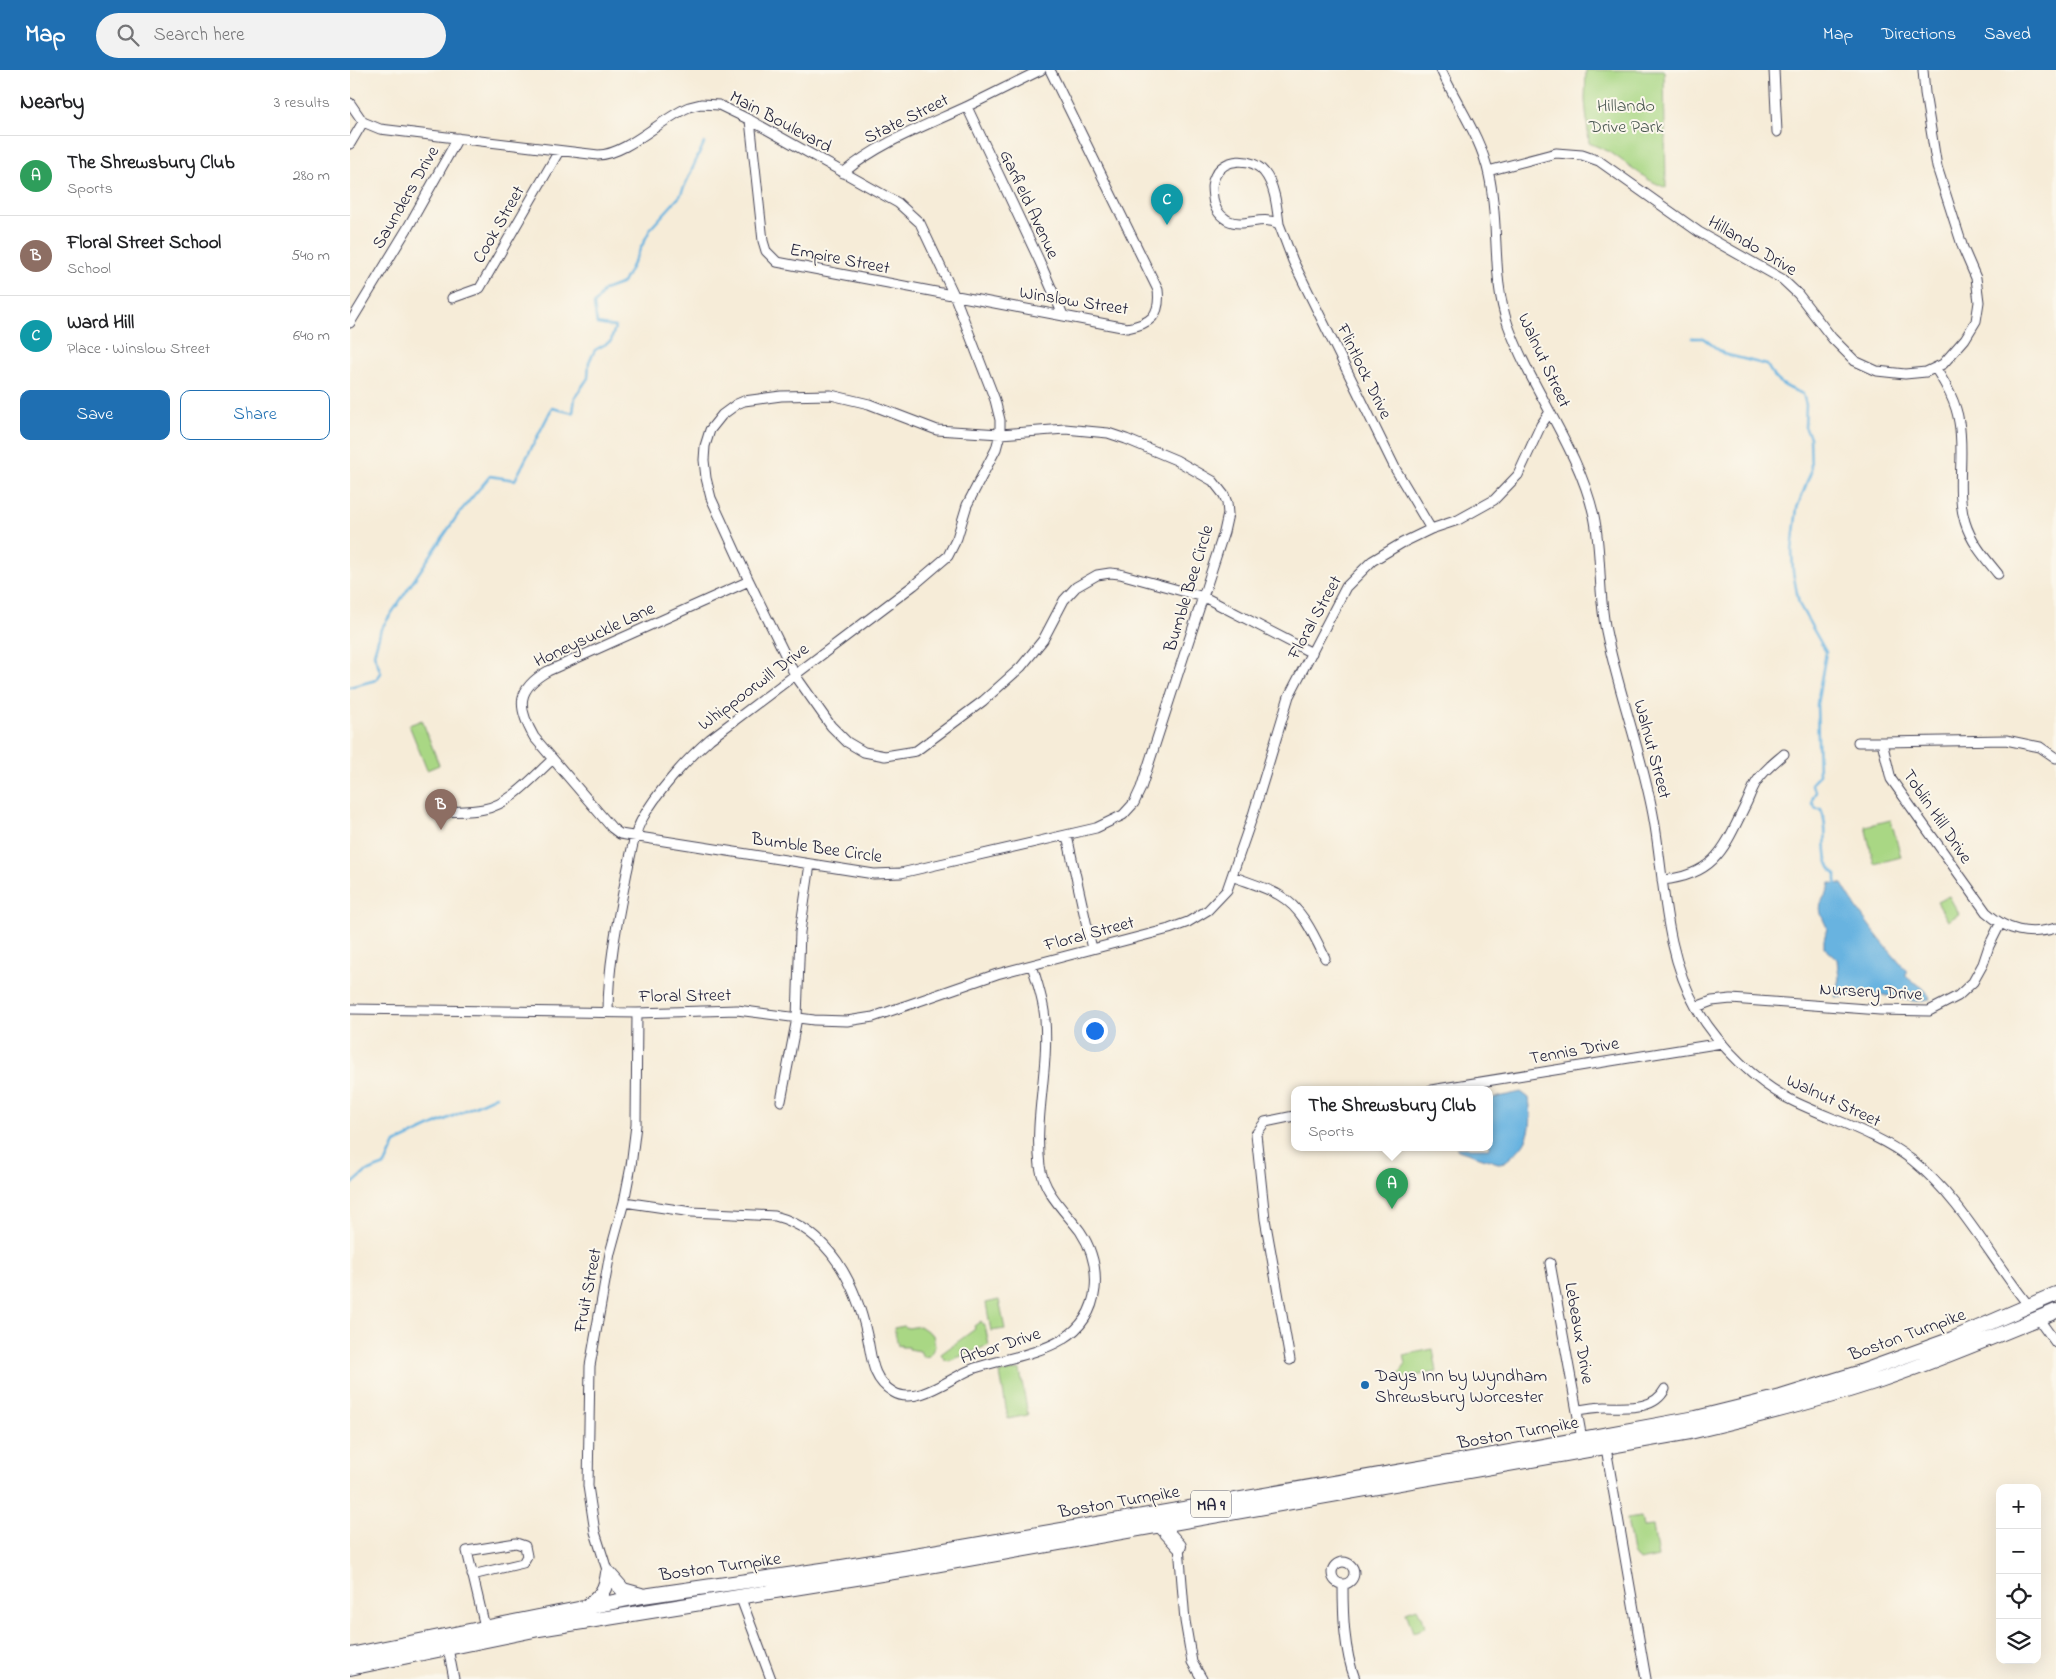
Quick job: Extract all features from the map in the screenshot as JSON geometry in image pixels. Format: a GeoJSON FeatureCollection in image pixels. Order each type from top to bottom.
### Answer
{"type":"FeatureCollection","features":[{"type":"Feature","properties":{"kind":"highway","name":"Boston Turnpike"},"geometry":{"type":"LineString","coordinates":[[350,1655],[643,1596],[836,1568],[1696,1418],[1781,1397],[1925,1349],[2056,1294]]}},
{"type":"Feature","properties":{"kind":"highway","name":"Boston Turnpike"},"geometry":{"type":"LineString","coordinates":[[350,1668],[524,1632],[924,1567],[1606,1448],[1718,1425],[1859,1387],[1918,1367],[2056,1311]]}},
{"type":"Feature","properties":{"kind":"highway"},"geometry":{"type":"LineString","coordinates":[[1179,1546],[1187,1520]]}},
{"type":"Feature","properties":{"kind":"highway"},"geometry":{"type":"LineString","coordinates":[[1160,1525],[1179,1546]]}},
{"type":"Feature","properties":{"kind":"highway"},"geometry":{"type":"LineString","coordinates":[[608,1573],[623,1590],[643,1596]]}},
{"type":"Feature","properties":{"kind":"highway"},"geometry":{"type":"LineString","coordinates":[[585,1607],[602,1594],[606,1588],[608,1573]]}},
{"type":"Feature","properties":{"kind":"street","name":"State Street"},"geometry":{"type":"LineString","coordinates":[[843,173],[858,161],[921,126],[967,107],[1041,70]]}},
{"type":"Feature","properties":{"kind":"street","name":"Winslow Street"},"geometry":{"type":"LineString","coordinates":[[955,297],[1127,328],[1140,326],[1148,322],[1158,308],[1158,290],[1050,70]]}},
{"type":"Feature","properties":{"kind":"street","name":"Walnut Street"},"geometry":{"type":"LineString","coordinates":[[1441,70],[1474,134],[1488,171],[1494,211],[1499,283],[1505,315],[1524,361],[1581,474],[1594,517],[1605,626],[1616,676],[1647,782],[1677,964],[1696,1007],[1707,1025],[1722,1043],[1753,1075],[1778,1094],[1882,1140],[1908,1157],[1926,1172],[1956,1203],[2029,1306]]}},
{"type":"Feature","properties":{"kind":"street"},"geometry":{"type":"LineString","coordinates":[[1774,70],[1778,132]]}},
{"type":"Feature","properties":{"kind":"street"},"geometry":{"type":"LineString","coordinates":[[1923,70],[1931,136],[1937,167],[1963,248],[1976,278],[1978,302],[1978,314],[1970,333],[1949,358],[1936,369],[1951,394],[1959,422],[1960,494],[1964,522],[1973,541],[1998,574]]}},
{"type":"Feature","properties":{"kind":"street"},"geometry":{"type":"LineString","coordinates":[[350,103],[363,122],[350,144]]}},
{"type":"Feature","properties":{"kind":"street","name":"Main Boulevard"},"geometry":{"type":"LineString","coordinates":[[363,122],[380,129],[598,156],[623,148],[682,110],[701,104],[720,106],[750,120],[898,203],[916,217],[929,240],[955,297],[995,400],[1000,420],[1000,434]]}},
{"type":"Feature","properties":{"kind":"street","name":"Garfield Avenue"},"geometry":{"type":"LineString","coordinates":[[967,107],[1039,260],[1063,316]]}},
{"type":"Feature","properties":{"kind":"street","name":"Empire Street"},"geometry":{"type":"LineString","coordinates":[[750,120],[763,241],[770,257],[788,266],[955,297]]}},
{"type":"Feature","properties":{"kind":"street","name":"Saunders Drive"},"geometry":{"type":"LineString","coordinates":[[350,323],[458,138]]}},
{"type":"Feature","properties":{"kind":"street","name":"Cook Street"},"geometry":{"type":"LineString","coordinates":[[452,298],[480,288],[559,151]]}},
{"type":"Feature","properties":{"kind":"street","name":"Hillando Drive"},"geometry":{"type":"LineString","coordinates":[[1488,171],[1556,153],[1582,155],[1599,162],[1699,232],[1782,279],[1798,294],[1844,352],[1856,361],[1877,371],[1905,374],[1936,369]]}},
{"type":"Feature","properties":{"kind":"street","name":"Flintlock Drive"},"geometry":{"type":"LineString","coordinates":[[1280,224],[1268,219],[1228,221],[1220,215],[1213,203],[1212,189],[1215,174],[1233,162],[1240,161],[1255,164],[1264,172],[1270,183],[1280,224],[1293,261],[1393,466],[1431,529]]}},
{"type":"Feature","properties":{"kind":"street","name":"Bumble Bee Circle"},"geometry":{"type":"LineString","coordinates":[[635,838],[693,845],[874,874],[901,874],[1066,836],[1109,823],[1123,814],[1134,803],[1141,788],[1204,597],[1224,532],[1228,514],[1224,495],[1213,481],[1176,460],[1108,433],[1065,430],[1000,434],[937,430],[869,404],[831,395],[781,396],[736,404],[710,430],[705,446],[704,460],[711,498],[795,675],[831,726],[856,749],[885,756],[912,752],[983,701],[1021,667],[1043,640],[1067,596],[1076,587],[1097,575],[1120,574],[1204,597],[1312,653]]}},
{"type":"Feature","properties":{"kind":"street","name":"Floral Street"},"geometry":{"type":"LineString","coordinates":[[350,1009],[637,1013],[737,1010],[797,1018],[847,1021],[873,1017],[963,985],[1169,929],[1188,922],[1208,910],[1222,897],[1232,876],[1253,815],[1289,696],[1351,580],[1372,561],[1402,543],[1431,529],[1469,515],[1494,500],[1518,474],[1550,412]]}},
{"type":"Feature","properties":{"kind":"street","name":"Whippoorwill Drive"},"geometry":{"type":"LineString","coordinates":[[608,1012],[610,966],[635,838],[647,810],[689,758],[710,739],[914,586],[948,556],[957,538],[968,504],[993,458],[1000,434]]}},
{"type":"Feature","properties":{"kind":"street","name":"Honeysuckle Lane"},"geometry":{"type":"LineString","coordinates":[[635,838],[620,834],[612,828],[534,737],[522,713],[524,690],[536,678],[749,581]]}},
{"type":"Feature","properties":{"kind":"street","name":"Toblin Hill Drive"},"geometry":{"type":"LineString","coordinates":[[2000,924],[1978,902],[1902,797],[1891,779],[1882,742],[2006,740],[2040,747],[2056,758]]}},
{"type":"Feature","properties":{"kind":"street"},"geometry":{"type":"LineString","coordinates":[[1858,742],[1882,742]]}},
{"type":"Feature","properties":{"kind":"street"},"geometry":{"type":"LineString","coordinates":[[1662,880],[1693,875],[1710,863],[1723,849],[1757,782],[1770,766],[1784,754]]}},
{"type":"Feature","properties":{"kind":"street"},"geometry":{"type":"LineString","coordinates":[[441,812],[484,809],[497,804],[516,792],[553,759]]}},
{"type":"Feature","properties":{"kind":"street"},"geometry":{"type":"LineString","coordinates":[[1066,836],[1092,949]]}},
{"type":"Feature","properties":{"kind":"street"},"geometry":{"type":"LineString","coordinates":[[781,1101],[797,1018],[800,932],[810,864]]}},
{"type":"Feature","properties":{"kind":"street"},"geometry":{"type":"LineString","coordinates":[[1232,876],[1272,891],[1290,903],[1306,923],[1325,958]]}},
{"type":"Feature","properties":{"kind":"street"},"geometry":{"type":"LineString","coordinates":[[2000,924],[2014,929],[2034,931],[2056,928]]}},
{"type":"Feature","properties":{"kind":"street","name":"Nursery Drive"},"geometry":{"type":"LineString","coordinates":[[1696,1007],[1712,1001],[1731,999],[1880,1010],[1929,1010],[1958,996],[1973,982],[2000,924]]}},
{"type":"Feature","properties":{"kind":"street","name":"Arbor Drive"},"geometry":{"type":"LineString","coordinates":[[624,1202],[692,1212],[775,1216],[789,1220],[806,1229],[830,1252],[846,1276],[863,1319],[876,1374],[880,1381],[894,1393],[902,1396],[915,1396],[934,1389],[972,1369],[1027,1355],[1052,1345],[1072,1333],[1087,1315],[1092,1306],[1096,1278],[1094,1262],[1086,1242],[1050,1194],[1040,1168],[1039,1130],[1046,1022],[1032,965]]}},
{"type":"Feature","properties":{"kind":"street","name":"Fruit Street"},"geometry":{"type":"LineString","coordinates":[[608,1573],[594,1526],[588,1486],[590,1366],[610,1253],[624,1202],[631,1166],[636,1126],[637,1013]]}},
{"type":"Feature","properties":{"kind":"street","name":"Tennis Drive"},"geometry":{"type":"LineString","coordinates":[[1456,1086],[1722,1043]]}},
{"type":"Feature","properties":{"kind":"street"},"geometry":{"type":"LineString","coordinates":[[1290,1360],[1265,1219],[1256,1134],[1265,1122],[1291,1117]]}},
{"type":"Feature","properties":{"kind":"street","name":"Lebeaux Drive"},"geometry":{"type":"LineString","coordinates":[[1550,1263],[1582,1439]]}},
{"type":"Feature","properties":{"kind":"street"},"geometry":{"type":"LineString","coordinates":[[2038,1318],[2056,1343]]}},
{"type":"Feature","properties":{"kind":"street"},"geometry":{"type":"LineString","coordinates":[[1577,1410],[1604,1407],[1620,1408],[1647,1404],[1662,1395],[1665,1389]]}},
{"type":"Feature","properties":{"kind":"street"},"geometry":{"type":"LineString","coordinates":[[1606,1448],[1646,1679]]}},
{"type":"Feature","properties":{"kind":"street"},"geometry":{"type":"LineString","coordinates":[[472,1575],[523,1563],[527,1556],[525,1546],[516,1543],[467,1551],[472,1575],[485,1627]]}},
{"type":"Feature","properties":{"kind":"street"},"geometry":{"type":"LineString","coordinates":[[1179,1546],[1185,1621],[1192,1662],[1202,1679]]}},
{"type":"Feature","properties":{"kind":"street"},"geometry":{"type":"LineString","coordinates":[[1343,1585],[1346,1634],[1354,1679]]}},
{"type":"Feature","properties":{"kind":"street"},"geometry":{"type":"LineString","coordinates":[[740,1596],[771,1679]]}},
{"type":"Feature","properties":{"kind":"street"},"geometry":{"type":"LineString","coordinates":[[448,1648],[454,1679]]}},
{"type":"Feature","properties":{"kind":"green space","name":"Hillando Drive Park"},"geometry":{"type":"Polygon","coordinates":[[[1586,70],[1664,70],[1666,188],[1649,180],[1610,152],[1589,143],[1585,100],[1586,70]]]}},
{"type":"Feature","properties":{"kind":"green space"},"geometry":{"type":"Polygon","coordinates":[[[422,720],[439,765],[427,770],[409,725],[422,720]]]}},
{"type":"Feature","properties":{"kind":"green space"},"geometry":{"type":"Polygon","coordinates":[[[1891,820],[1901,857],[1874,864],[1865,826],[1891,820]]]}},
{"type":"Feature","properties":{"kind":"green space"},"geometry":{"type":"Polygon","coordinates":[[[1949,896],[1959,914],[1948,921],[1937,902],[1949,896]]]}},
{"type":"Feature","properties":{"kind":"green space"},"geometry":{"type":"Polygon","coordinates":[[[999,1300],[1005,1329],[991,1331],[986,1303],[999,1300]]]}},
{"type":"Feature","properties":{"kind":"green space"},"geometry":{"type":"Polygon","coordinates":[[[981,1321],[985,1326],[989,1345],[949,1361],[944,1359],[941,1354],[975,1329],[974,1326],[981,1321]]]}},
{"type":"Feature","properties":{"kind":"green space"},"geometry":{"type":"Polygon","coordinates":[[[904,1326],[908,1328],[920,1326],[933,1335],[935,1346],[930,1356],[923,1357],[920,1351],[909,1349],[909,1347],[901,1347],[901,1345],[898,1346],[894,1328],[904,1326]]]}},
{"type":"Feature","properties":{"kind":"green space"},"geometry":{"type":"Polygon","coordinates":[[[1433,1349],[1437,1372],[1397,1379],[1405,1364],[1403,1355],[1433,1349]]]}},
{"type":"Feature","properties":{"kind":"green space"},"geometry":{"type":"Polygon","coordinates":[[[1020,1370],[1028,1415],[1008,1419],[1000,1373],[1020,1370]]]}},
{"type":"Feature","properties":{"kind":"green space"},"geometry":{"type":"Polygon","coordinates":[[[1641,1517],[1643,1527],[1653,1526],[1658,1557],[1639,1561],[1633,1553],[1627,1519],[1641,1517]]]}},
{"type":"Feature","properties":{"kind":"green space"},"geometry":{"type":"Polygon","coordinates":[[[1417,1608],[1422,1615],[1425,1628],[1413,1632],[1406,1612],[1417,1608]]]}},
{"type":"Feature","properties":{"kind":"water"},"geometry":{"type":"Polygon","coordinates":[[[1830,883],[1842,884],[1872,929],[1906,970],[1906,976],[1926,991],[1930,1000],[1910,1001],[1875,994],[1835,997],[1839,978],[1837,959],[1824,947],[1827,928],[1820,908],[1830,883]]]}},
{"type":"Feature","properties":{"kind":"water"},"geometry":{"type":"Polygon","coordinates":[[[1521,1092],[1529,1098],[1531,1115],[1530,1130],[1524,1143],[1512,1156],[1504,1162],[1498,1163],[1461,1151],[1493,1151],[1493,1098],[1521,1092]]]}},
{"type":"Feature","properties":{"kind":"waterway"},"geometry":{"type":"LineString","coordinates":[[350,687],[376,680],[381,673],[374,654],[381,629],[459,513],[490,476],[515,480],[552,408],[573,413],[575,397],[588,378],[589,362],[595,350],[611,341],[615,327],[597,324],[594,305],[604,290],[623,283],[651,228],[680,196],[704,143]]}},
{"type":"Feature","properties":{"kind":"waterway"},"geometry":{"type":"LineString","coordinates":[[1692,338],[1703,338],[1724,354],[1767,365],[1782,384],[1803,394],[1806,405],[1805,427],[1810,437],[1811,472],[1797,508],[1792,550],[1793,572],[1799,604],[1826,652],[1817,704],[1819,775],[1811,784],[1816,792],[1812,799],[1813,804],[1816,809],[1821,809],[1824,817],[1827,861],[1836,875],[1836,883]]}},
{"type":"Feature","properties":{"kind":"waterway"},"geometry":{"type":"LineString","coordinates":[[350,1186],[366,1172],[385,1165],[395,1143],[496,1096]]}},
{"type":"Feature","properties":{"kind":"place","name":"Ward Hill"},"geometry":{"type":"Point","coordinates":[1167,225]}},
{"type":"Feature","properties":{"kind":"place","name":"Floral Street School"},"geometry":{"type":"Point","coordinates":[441,830]}},
{"type":"Feature","properties":{"kind":"place","name":"The Shrewsbury Club"},"geometry":{"type":"Point","coordinates":[1392,1209]}},
{"type":"Feature","properties":{"kind":"place","name":"Days Inn by Wyndham Shrewsbury Worcester"},"geometry":{"type":"Point","coordinates":[1365,1385]}}]}
